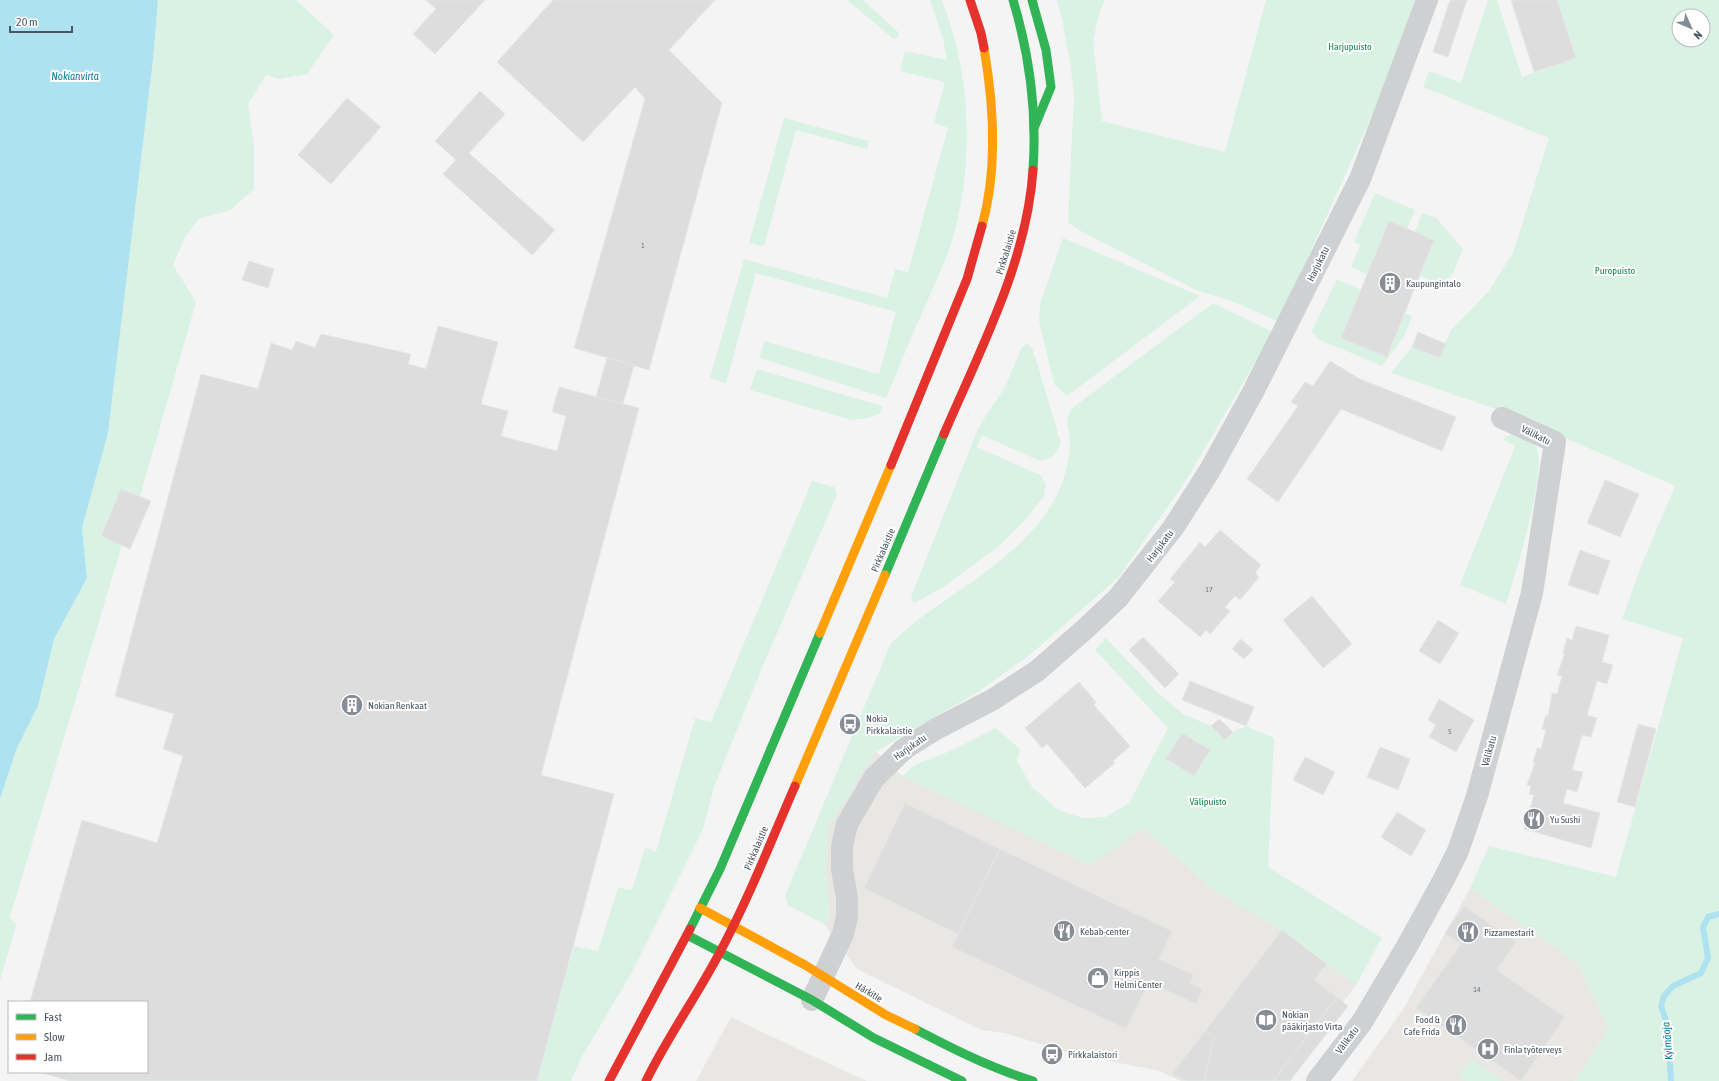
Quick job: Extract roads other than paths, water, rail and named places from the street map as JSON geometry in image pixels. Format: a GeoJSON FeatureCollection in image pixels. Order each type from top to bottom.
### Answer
{"type":"FeatureCollection","features":[{"type":"Feature","properties":{"kind":"main road"},"geometry":{"type":"LineString","coordinates":[[609,1081],[687,935],[720,869],[890,468],[966,279],[977,246],[989,186],[993,142],[991,90],[981,33],[970,0]]}},
{"type":"Feature","properties":{"kind":"main road","name":"Pirkkalaistie"},"geometry":{"type":"LineString","coordinates":[[646,1081],[662,1049],[734,926],[1006,291],[1029,209],[1034,128],[1029,66],[1018,15],[1013,0]]}},
{"type":"Feature","properties":{"kind":"main road"},"geometry":{"type":"LineString","coordinates":[[1032,0],[1046,50],[1051,87],[1034,128]]}},
{"type":"Feature","properties":{"kind":"main road","name":"Härkitie"},"geometry":{"type":"LineString","coordinates":[[700,908],[806,965],[886,1015],[967,1056],[1004,1072],[1033,1081]]}},
{"type":"Feature","properties":{"kind":"main road"},"geometry":{"type":"LineString","coordinates":[[687,935],[812,1000],[874,1038],[962,1081]]}},
{"type":"Feature","properties":{"kind":"street","name":"Harjukatu"},"geometry":{"type":"LineString","coordinates":[[812,1000],[842,934],[847,917],[847,898],[842,861],[842,846],[847,824],[874,778],[904,749],[936,729],[992,700],[1037,671],[1118,598],[1173,528],[1210,470],[1285,332],[1360,179],[1427,0]]}},
{"type":"Feature","properties":{"kind":"street","name":"Välikatu"},"geometry":{"type":"LineString","coordinates":[[1317,1081],[1362,1022],[1406,948],[1452,862],[1477,796],[1532,593],[1555,442],[1502,418]]}},
{"type":"Feature","properties":{"kind":"water","name":"Nokianvirta"},"geometry":{"type":"Polygon","coordinates":[[[0,0],[158,0],[153,60],[108,433],[82,528],[87,578],[54,639],[38,706],[17,748],[0,799],[0,0]]]}},
{"type":"Feature","properties":{"kind":"waterway","name":"Kylmäoja"},"geometry":{"type":"LineString","coordinates":[[1671,1081],[1667,1023],[1661,1006],[1664,996],[1673,986],[1701,973],[1708,958],[1703,927],[1708,917],[1719,914]]}},
{"type":"Feature","properties":{"kind":"place","name":"Kaupungintalo"},"geometry":{"type":"Point","coordinates":[1390,283]}},
{"type":"Feature","properties":{"kind":"place","name":"Nokian Renkaat"},"geometry":{"type":"Point","coordinates":[352,705]}},
{"type":"Feature","properties":{"kind":"place","name":"Nokia Pirkkalaistie"},"geometry":{"type":"Point","coordinates":[850,724]}},
{"type":"Feature","properties":{"kind":"place","name":"Yu Sushi"},"geometry":{"type":"Point","coordinates":[1534,819]}},
{"type":"Feature","properties":{"kind":"place","name":"Kebab-center"},"geometry":{"type":"Point","coordinates":[1064,931]}},
{"type":"Feature","properties":{"kind":"place","name":"Pizzamestarit"},"geometry":{"type":"Point","coordinates":[1468,932]}},
{"type":"Feature","properties":{"kind":"place","name":"Kirppis Helmi Center"},"geometry":{"type":"Point","coordinates":[1098,978]}},
{"type":"Feature","properties":{"kind":"place","name":"Nokian pääkirjasto Virta"},"geometry":{"type":"Point","coordinates":[1266,1020]}},
{"type":"Feature","properties":{"kind":"place","name":"Food & Cafe Frida"},"geometry":{"type":"Point","coordinates":[1456,1025]}},
{"type":"Feature","properties":{"kind":"place","name":"Finla työterveys"},"geometry":{"type":"Point","coordinates":[1488,1049]}},
{"type":"Feature","properties":{"kind":"place","name":"Pirkkalaistori"},"geometry":{"type":"Point","coordinates":[1052,1054]}},
{"type":"Feature","properties":{"kind":"park label","name":"Harjupuisto"},"geometry":{"type":"Point","coordinates":[1350,46]}},
{"type":"Feature","properties":{"kind":"park label","name":"Puropuisto"},"geometry":{"type":"Point","coordinates":[1615,270]}},
{"type":"Feature","properties":{"kind":"park label","name":"Välipuisto"},"geometry":{"type":"Point","coordinates":[1208,801]}}]}
